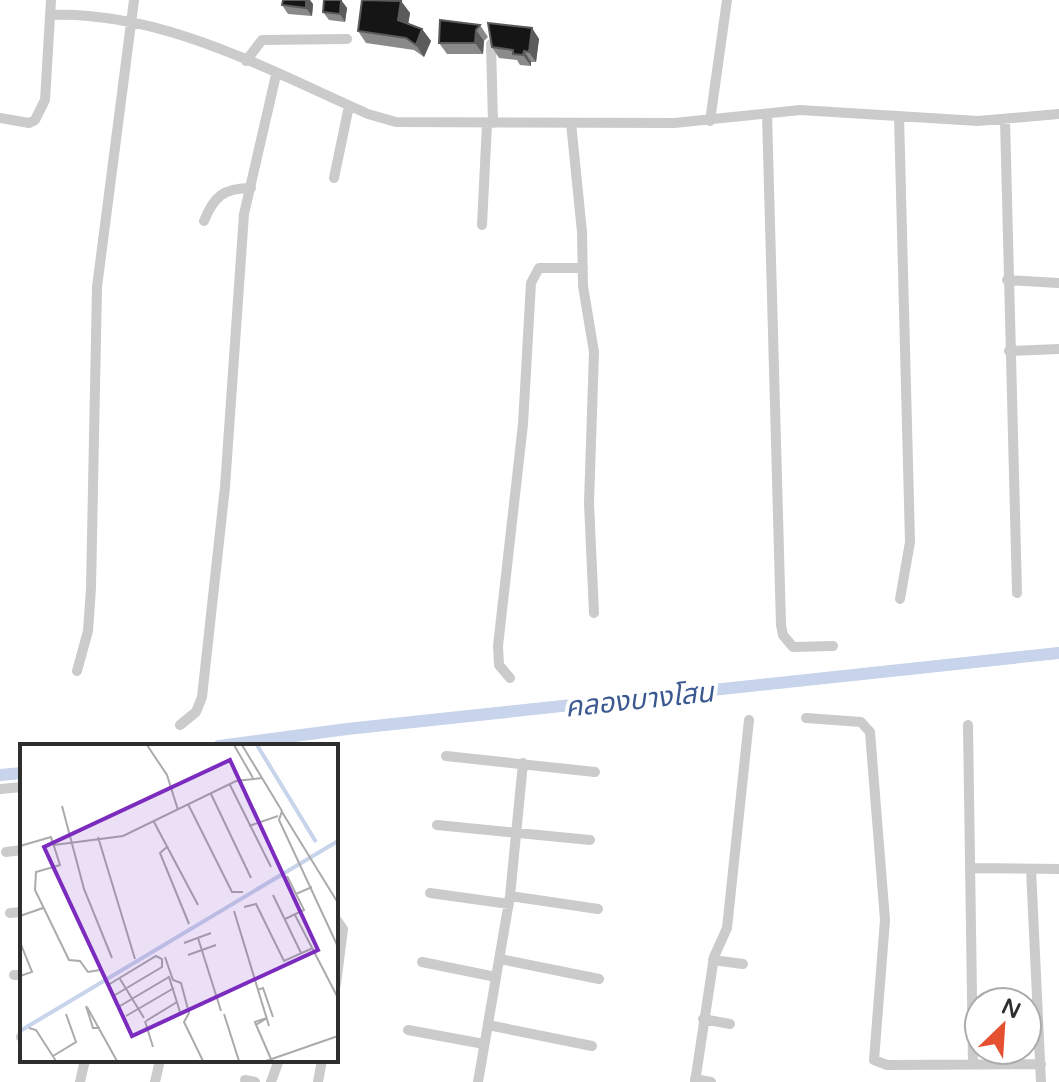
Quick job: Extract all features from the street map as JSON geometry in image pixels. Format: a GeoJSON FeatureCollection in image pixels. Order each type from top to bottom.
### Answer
{"type":"FeatureCollection","features":[{"type":"Feature","properties":{"kind":"street"},"geometry":{"type":"LineString","coordinates":[[0,118],[29,123],[42,108],[51,0]]}},
{"type":"Feature","properties":{"kind":"street"},"geometry":{"type":"LineString","coordinates":[[77,671],[88,631],[91,588],[97,287],[134,0]]}},
{"type":"Feature","properties":{"kind":"street"},"geometry":{"type":"LineString","coordinates":[[710,121],[727,0]]}},
{"type":"Feature","properties":{"kind":"street"},"geometry":{"type":"LineString","coordinates":[[50,15],[131,23],[187,36],[349,106],[396,122],[710,121],[825,110],[978,121],[1059,114]]}},
{"type":"Feature","properties":{"kind":"street"},"geometry":{"type":"LineString","coordinates":[[246,61],[262,40],[347,39]]}},
{"type":"Feature","properties":{"kind":"street"},"geometry":{"type":"LineString","coordinates":[[482,225],[490,123],[491,44]]}},
{"type":"Feature","properties":{"kind":"street"},"geometry":{"type":"LineString","coordinates":[[180,725],[196,712],[202,697],[209,653],[244,214],[276,75]]}},
{"type":"Feature","properties":{"kind":"street"},"geometry":{"type":"LineString","coordinates":[[334,178],[349,106]]}},
{"type":"Feature","properties":{"kind":"street"},"geometry":{"type":"LineString","coordinates":[[767,114],[781,625],[783,635],[793,647],[833,646]]}},
{"type":"Feature","properties":{"kind":"street"},"geometry":{"type":"LineString","coordinates":[[899,116],[910,542],[900,599]]}},
{"type":"Feature","properties":{"kind":"street"},"geometry":{"type":"LineString","coordinates":[[1005,119],[1017,593]]}},
{"type":"Feature","properties":{"kind":"street"},"geometry":{"type":"LineString","coordinates":[[571,123],[583,268],[594,352],[589,503],[594,613]]}},
{"type":"Feature","properties":{"kind":"street"},"geometry":{"type":"LineString","coordinates":[[204,221],[219,195],[234,188],[251,188]]}},
{"type":"Feature","properties":{"kind":"street"},"geometry":{"type":"LineString","coordinates":[[510,678],[499,665],[498,646],[523,424],[531,283],[539,268],[583,268]]}},
{"type":"Feature","properties":{"kind":"street"},"geometry":{"type":"LineString","coordinates":[[1007,280],[1058,283]]}},
{"type":"Feature","properties":{"kind":"street"},"geometry":{"type":"LineString","coordinates":[[1009,351],[1059,349]]}},
{"type":"Feature","properties":{"kind":"street"},"geometry":{"type":"LineString","coordinates":[[806,718],[861,722],[870,732],[885,920],[874,1060],[887,1065],[963,1064]]}},
{"type":"Feature","properties":{"kind":"street"},"geometry":{"type":"LineString","coordinates":[[711,1082],[695,1081],[713,960],[727,928],[749,720]]}},
{"type":"Feature","properties":{"kind":"street"},"geometry":{"type":"LineString","coordinates":[[968,725],[973,986]]}},
{"type":"Feature","properties":{"kind":"street"},"geometry":{"type":"LineString","coordinates":[[446,756],[595,772]]}},
{"type":"Feature","properties":{"kind":"street"},"geometry":{"type":"LineString","coordinates":[[478,1082],[510,900],[523,763]]}},
{"type":"Feature","properties":{"kind":"street"},"geometry":{"type":"LineString","coordinates":[[0,789],[20,787]]}},
{"type":"Feature","properties":{"kind":"street"},"geometry":{"type":"LineString","coordinates":[[437,825],[590,840]]}},
{"type":"Feature","properties":{"kind":"street"},"geometry":{"type":"LineString","coordinates":[[6,852],[20,850]]}},
{"type":"Feature","properties":{"kind":"street"},"geometry":{"type":"LineString","coordinates":[[972,868],[1059,869]]}},
{"type":"Feature","properties":{"kind":"street"},"geometry":{"type":"LineString","coordinates":[[1031,869],[1037,986]]}},
{"type":"Feature","properties":{"kind":"street"},"geometry":{"type":"LineString","coordinates":[[430,893],[598,909]]}},
{"type":"Feature","properties":{"kind":"street"},"geometry":{"type":"LineString","coordinates":[[338,922],[343,929],[338,968]]}},
{"type":"Feature","properties":{"kind":"street"},"geometry":{"type":"LineString","coordinates":[[500,959],[599,979]]}},
{"type":"Feature","properties":{"kind":"street"},"geometry":{"type":"LineString","coordinates":[[713,960],[743,964]]}},
{"type":"Feature","properties":{"kind":"street"},"geometry":{"type":"LineString","coordinates":[[422,962],[496,977]]}},
{"type":"Feature","properties":{"kind":"street"},"geometry":{"type":"LineString","coordinates":[[703,1019],[730,1024]]}},
{"type":"Feature","properties":{"kind":"street"},"geometry":{"type":"LineString","coordinates":[[488,1025],[592,1046]]}},
{"type":"Feature","properties":{"kind":"street"},"geometry":{"type":"LineString","coordinates":[[408,1030],[484,1044]]}},
{"type":"Feature","properties":{"kind":"street"},"geometry":{"type":"LineString","coordinates":[[80,1082],[85,1062]]}},
{"type":"Feature","properties":{"kind":"street"},"geometry":{"type":"LineString","coordinates":[[155,1082],[160,1062]]}},
{"type":"Feature","properties":{"kind":"street"},"geometry":{"type":"LineString","coordinates":[[271,1082],[278,1062]]}},
{"type":"Feature","properties":{"kind":"street"},"geometry":{"type":"LineString","coordinates":[[318,1082],[322,1062]]}},
{"type":"Feature","properties":{"kind":"building"},"geometry":{"type":"Polygon","coordinates":[[[283,0],[306,0],[306,8],[282,5],[283,0]]]}},
{"type":"Feature","properties":{"kind":"building"},"geometry":{"type":"Polygon","coordinates":[[[324,0],[341,0],[340,14],[323,12],[324,0]]]}},
{"type":"Feature","properties":{"kind":"building"},"geometry":{"type":"Polygon","coordinates":[[[362,0],[401,1],[398,20],[422,29],[416,45],[406,38],[358,31],[362,0]]]}},
{"type":"Feature","properties":{"kind":"building"},"geometry":{"type":"Polygon","coordinates":[[[440,20],[480,25],[476,30],[475,43],[439,43],[440,20]]]}},
{"type":"Feature","properties":{"kind":"building"},"geometry":{"type":"Polygon","coordinates":[[[488,23],[532,28],[529,52],[513,54],[513,50],[492,47],[488,23]]]}},
{"type":"Feature","properties":{"kind":"waterway","name":"คลองบางโสน"},"geometry":{"type":"LineString","coordinates":[[234,744],[347,729],[1059,653]]}},
{"type":"Feature","properties":{"kind":"waterway","name":"คลองบางโสน"},"geometry":{"type":"LineString","coordinates":[[0,775],[20,773]]}}]}
